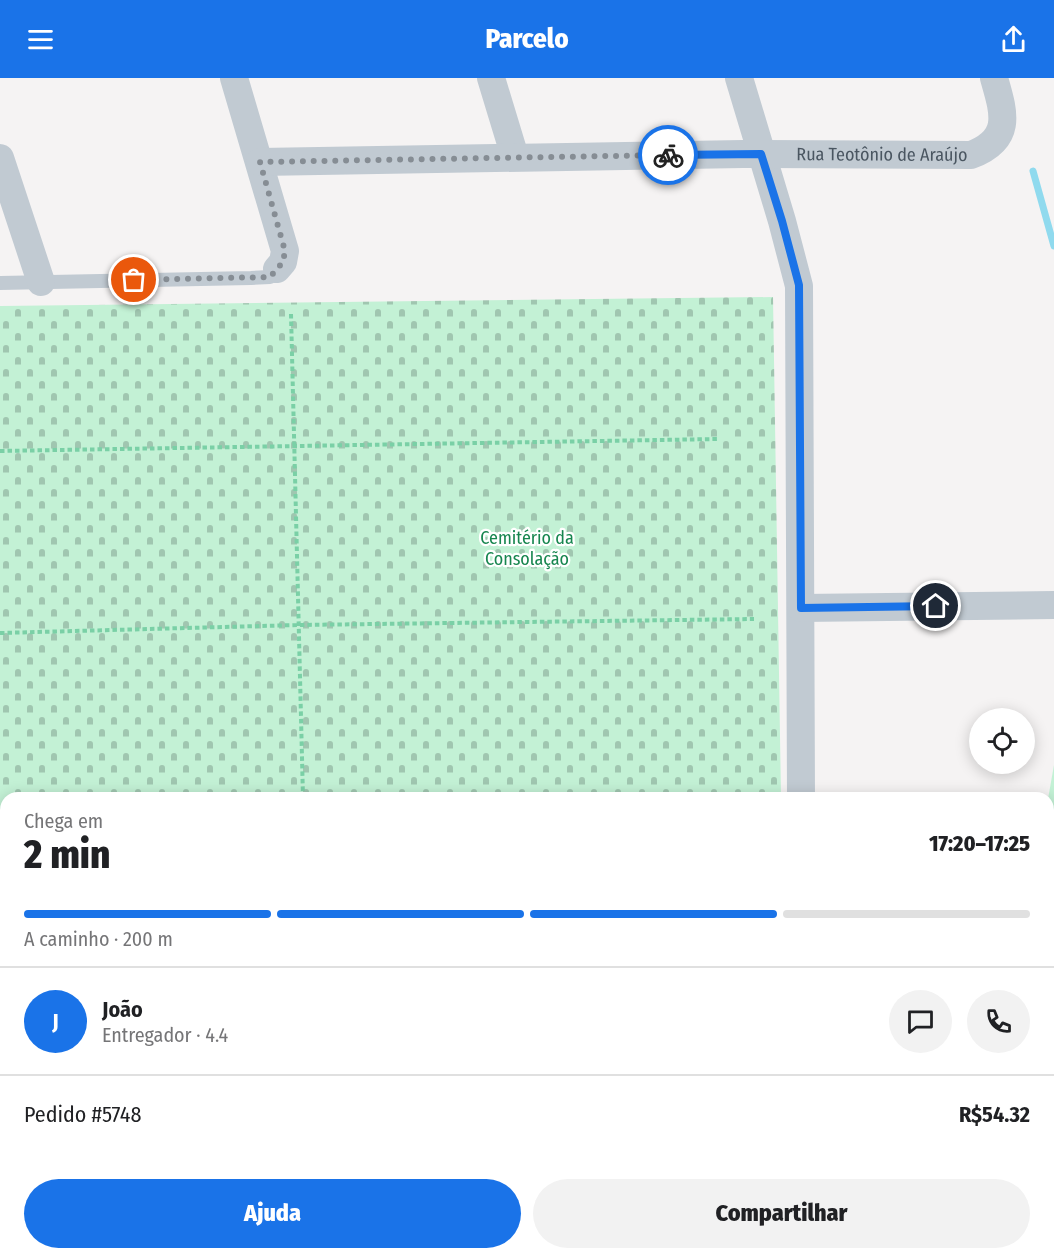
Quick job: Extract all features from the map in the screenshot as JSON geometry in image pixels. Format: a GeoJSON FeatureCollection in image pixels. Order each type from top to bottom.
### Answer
{"type":"FeatureCollection","features":[{"type":"Feature","properties":{"kind":"street"},"geometry":{"type":"LineString","coordinates":[[234,78],[285,251],[283,262],[277,268]]}},
{"type":"Feature","properties":{"kind":"street"},"geometry":{"type":"LineString","coordinates":[[491,78],[515,157]]}},
{"type":"Feature","properties":{"kind":"street"},"geometry":{"type":"LineString","coordinates":[[739,78],[799,285],[801,792]]}},
{"type":"Feature","properties":{"kind":"street","name":"Rua Teotônio de Araújo"},"geometry":{"type":"LineString","coordinates":[[260,162],[761,154],[971,155],[986,149],[996,139],[1002,126],[1003,110],[994,78]]}},
{"type":"Feature","properties":{"kind":"street"},"geometry":{"type":"LineString","coordinates":[[0,158],[41,282]]}},
{"type":"Feature","properties":{"kind":"street"},"geometry":{"type":"LineString","coordinates":[[801,608],[1054,605]]}},
{"type":"Feature","properties":{"kind":"lane"},"geometry":{"type":"LineString","coordinates":[[0,283],[270,277],[277,268]]}},
{"type":"Feature","properties":{"kind":"path"},"geometry":{"type":"LineString","coordinates":[[291,314],[303,792]]}},
{"type":"Feature","properties":{"kind":"path"},"geometry":{"type":"LineString","coordinates":[[0,451],[717,439]]}},
{"type":"Feature","properties":{"kind":"path"},"geometry":{"type":"LineString","coordinates":[[0,633],[298,625],[754,619]]}},
{"type":"Feature","properties":{"kind":"green space","name":"Cemitério da Consolação"},"geometry":{"type":"Polygon","coordinates":[[[773,297],[781,792],[0,792],[0,306],[773,297]]]}},
{"type":"Feature","properties":{"kind":"green space"},"geometry":{"type":"Polygon","coordinates":[[[1054,765],[1054,792],[1049,792],[1054,765]]]}},
{"type":"Feature","properties":{"kind":"waterway"},"geometry":{"type":"LineString","coordinates":[[1033,171],[1054,246]]}},
{"type":"Feature","properties":{"kind":"way so far"},"geometry":{"type":"LineString","coordinates":[[134,280],[270,277],[283,262],[285,251],[260,162],[668,155]]}},
{"type":"Feature","properties":{"kind":"route"},"geometry":{"type":"LineString","coordinates":[[668,155],[761,154],[782,221],[799,285],[801,608],[936,606]]}}]}
